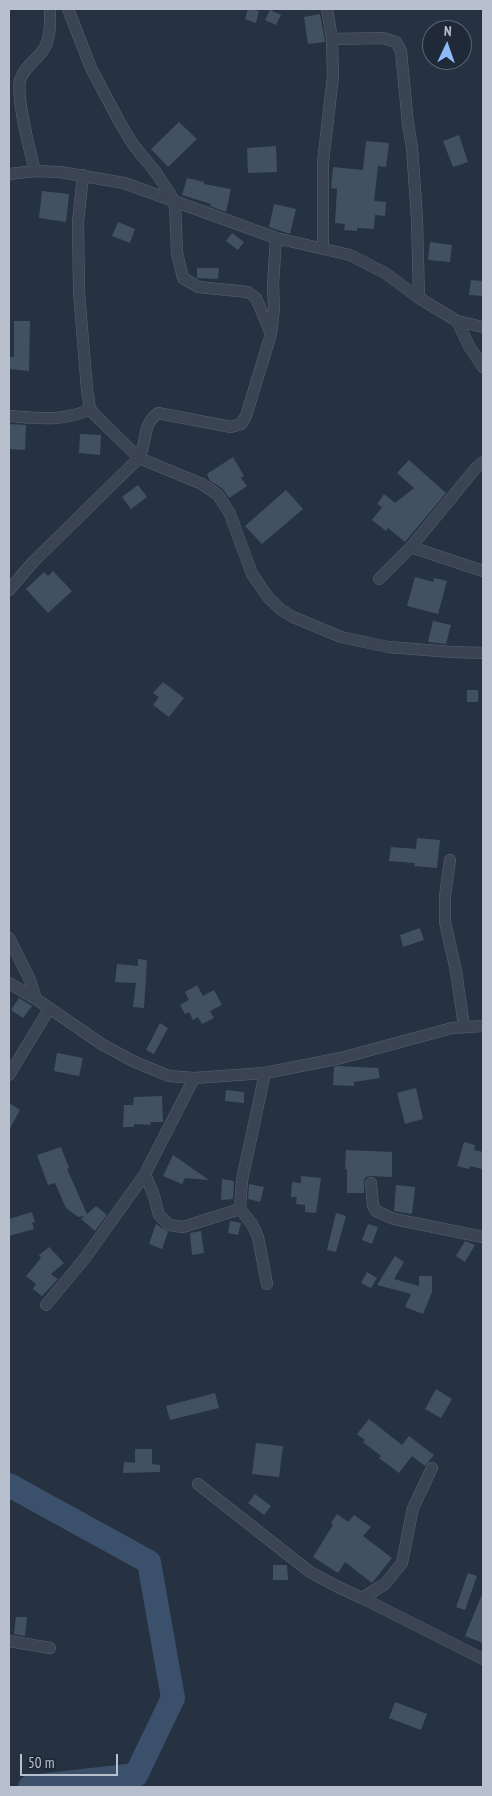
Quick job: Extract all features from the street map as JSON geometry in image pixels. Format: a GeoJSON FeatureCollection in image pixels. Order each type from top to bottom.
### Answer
{"type":"FeatureCollection","features":[{"type":"Feature","properties":{"kind":"street"},"geometry":{"type":"LineString","coordinates":[[35,171],[21,104],[20,81],[26,70],[45,48],[49,37],[50,9]]}},
{"type":"Feature","properties":{"kind":"street"},"geometry":{"type":"LineString","coordinates":[[68,9],[91,68],[115,114],[132,143],[157,174],[175,202],[177,253],[183,278],[198,288],[248,292],[256,298],[271,334]]}},
{"type":"Feature","properties":{"kind":"street"},"geometry":{"type":"LineString","coordinates":[[323,248],[323,162],[333,76],[332,38],[327,9]]}},
{"type":"Feature","properties":{"kind":"street"},"geometry":{"type":"LineString","coordinates":[[332,38],[383,38],[396,42],[401,51],[412,147],[417,219],[419,298]]}},
{"type":"Feature","properties":{"kind":"street"},"geometry":{"type":"LineString","coordinates":[[9,174],[35,171],[60,172],[124,183],[276,238],[350,255],[385,273],[419,298],[457,321],[483,326]]}},
{"type":"Feature","properties":{"kind":"street"},"geometry":{"type":"LineString","coordinates":[[83,175],[78,222],[79,292],[90,408],[96,416],[139,458],[202,484],[218,495],[230,514],[252,574],[268,597],[280,609],[293,617],[341,637],[388,647],[483,653]]}},
{"type":"Feature","properties":{"kind":"street"},"geometry":{"type":"LineString","coordinates":[[9,590],[33,562],[139,458],[144,449],[147,426],[150,419],[158,413],[231,427],[241,424],[246,416],[271,334],[274,308],[273,285],[276,238]]}},
{"type":"Feature","properties":{"kind":"street"},"geometry":{"type":"LineString","coordinates":[[457,321],[469,346],[483,367]]}},
{"type":"Feature","properties":{"kind":"street"},"geometry":{"type":"LineString","coordinates":[[9,416],[54,419],[80,414],[90,408]]}},
{"type":"Feature","properties":{"kind":"street"},"geometry":{"type":"LineString","coordinates":[[379,579],[411,548],[483,462]]}},
{"type":"Feature","properties":{"kind":"street"},"geometry":{"type":"LineString","coordinates":[[411,548],[483,571]]}},
{"type":"Feature","properties":{"kind":"street"},"geometry":{"type":"LineString","coordinates":[[450,860],[445,902],[445,922],[456,971],[464,1026]]}},
{"type":"Feature","properties":{"kind":"street"},"geometry":{"type":"LineString","coordinates":[[9,938],[30,980],[36,999]]}},
{"type":"Feature","properties":{"kind":"street"},"geometry":{"type":"LineString","coordinates":[[9,983],[36,999],[103,1045],[169,1076],[194,1078],[265,1073],[342,1058],[452,1028],[483,1026]]}},
{"type":"Feature","properties":{"kind":"street"},"geometry":{"type":"LineString","coordinates":[[9,1075],[49,1009]]}},
{"type":"Feature","properties":{"kind":"street"},"geometry":{"type":"LineString","coordinates":[[265,1073],[242,1180],[240,1210],[252,1224],[258,1237],[267,1284]]}},
{"type":"Feature","properties":{"kind":"street"},"geometry":{"type":"LineString","coordinates":[[46,1305],[85,1258],[145,1174],[194,1078]]}},
{"type":"Feature","properties":{"kind":"street"},"geometry":{"type":"LineString","coordinates":[[145,1174],[159,1215],[169,1225],[183,1227],[240,1210]]}},
{"type":"Feature","properties":{"kind":"street"},"geometry":{"type":"LineString","coordinates":[[371,1183],[373,1206],[376,1210],[394,1219],[483,1236]]}},
{"type":"Feature","properties":{"kind":"street"},"geometry":{"type":"LineString","coordinates":[[362,1598],[385,1584],[402,1563],[414,1508],[432,1468]]}},
{"type":"Feature","properties":{"kind":"street"},"geometry":{"type":"LineString","coordinates":[[198,1484],[310,1572],[338,1588],[362,1598],[483,1659]]}},
{"type":"Feature","properties":{"kind":"street"},"geometry":{"type":"LineString","coordinates":[[9,1641],[50,1648]]}},
{"type":"Feature","properties":{"kind":"building"},"geometry":{"type":"Polygon","coordinates":[[[248,9],[259,11],[256,23],[245,19],[248,9]]]}},
{"type":"Feature","properties":{"kind":"building"},"geometry":{"type":"Polygon","coordinates":[[[270,10],[281,15],[276,25],[265,20],[270,10]]]}},
{"type":"Feature","properties":{"kind":"building"},"geometry":{"type":"Polygon","coordinates":[[[320,14],[325,42],[308,44],[304,17],[320,14]]]}},
{"type":"Feature","properties":{"kind":"building"},"geometry":{"type":"Polygon","coordinates":[[[179,122],[197,139],[168,167],[151,149],[179,122]]]}},
{"type":"Feature","properties":{"kind":"building"},"geometry":{"type":"Polygon","coordinates":[[[459,135],[468,162],[453,167],[443,141],[459,135]]]}},
{"type":"Feature","properties":{"kind":"building"},"geometry":{"type":"Polygon","coordinates":[[[366,141],[389,143],[386,167],[378,166],[374,201],[386,202],[385,216],[375,215],[374,229],[357,228],[357,231],[344,230],[345,224],[335,223],[337,189],[331,188],[333,167],[363,170],[366,141]]]}},
{"type":"Feature","properties":{"kind":"building"},"geometry":{"type":"Polygon","coordinates":[[[276,146],[277,172],[248,173],[247,148],[276,146]]]}},
{"type":"Feature","properties":{"kind":"building"},"geometry":{"type":"Polygon","coordinates":[[[187,178],[204,182],[204,184],[231,189],[226,212],[210,206],[211,204],[182,195],[187,178]]]}},
{"type":"Feature","properties":{"kind":"building"},"geometry":{"type":"Polygon","coordinates":[[[42,191],[69,194],[66,222],[39,218],[42,191]]]}},
{"type":"Feature","properties":{"kind":"building"},"geometry":{"type":"Polygon","coordinates":[[[274,204],[296,209],[290,234],[269,227],[274,204]]]}},
{"type":"Feature","properties":{"kind":"building"},"geometry":{"type":"Polygon","coordinates":[[[118,222],[135,229],[130,243],[112,236],[118,222]]]}},
{"type":"Feature","properties":{"kind":"building"},"geometry":{"type":"Polygon","coordinates":[[[232,233],[244,242],[238,250],[226,241],[232,233]]]}},
{"type":"Feature","properties":{"kind":"building"},"geometry":{"type":"Polygon","coordinates":[[[430,242],[452,245],[450,262],[428,260],[430,242]]]}},
{"type":"Feature","properties":{"kind":"building"},"geometry":{"type":"Polygon","coordinates":[[[197,268],[219,268],[218,279],[197,278],[197,268]]]}},
{"type":"Feature","properties":{"kind":"building"},"geometry":{"type":"Polygon","coordinates":[[[471,280],[483,281],[483,296],[469,295],[471,280]]]}},
{"type":"Feature","properties":{"kind":"building"},"geometry":{"type":"Polygon","coordinates":[[[14,321],[30,321],[29,371],[9,369],[9,357],[14,357],[14,321]]]}},
{"type":"Feature","properties":{"kind":"building"},"geometry":{"type":"Polygon","coordinates":[[[9,424],[26,425],[25,450],[9,449],[9,424]]]}},
{"type":"Feature","properties":{"kind":"building"},"geometry":{"type":"Polygon","coordinates":[[[80,434],[101,435],[100,455],[79,453],[80,434]]]}},
{"type":"Feature","properties":{"kind":"building"},"geometry":{"type":"Polygon","coordinates":[[[233,457],[244,476],[241,478],[247,486],[229,498],[223,489],[210,481],[207,474],[233,457]]]}},
{"type":"Feature","properties":{"kind":"building"},"geometry":{"type":"Polygon","coordinates":[[[409,460],[446,493],[405,542],[388,528],[386,531],[372,520],[382,507],[377,504],[384,494],[395,503],[414,488],[397,473],[409,460]]]}},
{"type":"Feature","properties":{"kind":"building"},"geometry":{"type":"Polygon","coordinates":[[[138,485],[147,497],[131,509],[122,497],[138,485]]]}},
{"type":"Feature","properties":{"kind":"building"},"geometry":{"type":"Polygon","coordinates":[[[286,490],[303,509],[262,544],[245,526],[286,490]]]}},
{"type":"Feature","properties":{"kind":"building"},"geometry":{"type":"Polygon","coordinates":[[[53,571],[72,591],[48,613],[26,589],[44,572],[48,576],[53,571]]]}},
{"type":"Feature","properties":{"kind":"building"},"geometry":{"type":"Polygon","coordinates":[[[415,577],[433,582],[434,578],[447,581],[438,614],[407,606],[415,577]]]}},
{"type":"Feature","properties":{"kind":"building"},"geometry":{"type":"Polygon","coordinates":[[[433,621],[451,625],[446,644],[428,642],[433,621]]]}},
{"type":"Feature","properties":{"kind":"building"},"geometry":{"type":"Polygon","coordinates":[[[163,682],[184,698],[169,717],[153,705],[159,697],[153,693],[163,682]]]}},
{"type":"Feature","properties":{"kind":"building"},"geometry":{"type":"Polygon","coordinates":[[[467,690],[478,690],[478,702],[467,702],[467,690]]]}},
{"type":"Feature","properties":{"kind":"building"},"geometry":{"type":"Polygon","coordinates":[[[417,838],[440,840],[437,868],[414,866],[415,863],[389,861],[391,847],[416,849],[417,838]]]}},
{"type":"Feature","properties":{"kind":"building"},"geometry":{"type":"Polygon","coordinates":[[[420,928],[424,940],[403,947],[400,935],[420,928]]]}},
{"type":"Feature","properties":{"kind":"building"},"geometry":{"type":"Polygon","coordinates":[[[138,959],[147,960],[144,1008],[133,1007],[136,983],[115,982],[117,964],[138,966],[138,959]]]}},
{"type":"Feature","properties":{"kind":"building"},"geometry":{"type":"Polygon","coordinates":[[[197,985],[203,996],[214,990],[222,1005],[210,1011],[214,1018],[202,1024],[198,1017],[193,1020],[189,1012],[185,1014],[180,1005],[189,1000],[185,992],[197,985]]]}},
{"type":"Feature","properties":{"kind":"building"},"geometry":{"type":"Polygon","coordinates":[[[19,998],[32,1006],[23,1018],[11,1010],[19,998]]]}},
{"type":"Feature","properties":{"kind":"building"},"geometry":{"type":"Polygon","coordinates":[[[160,1023],[168,1028],[154,1054],[146,1050],[160,1023]]]}},
{"type":"Feature","properties":{"kind":"building"},"geometry":{"type":"Polygon","coordinates":[[[57,1053],[83,1058],[79,1076],[54,1071],[57,1053]]]}},
{"type":"Feature","properties":{"kind":"building"},"geometry":{"type":"Polygon","coordinates":[[[334,1067],[378,1068],[380,1078],[354,1082],[354,1086],[333,1085],[334,1067]]]}},
{"type":"Feature","properties":{"kind":"building"},"geometry":{"type":"Polygon","coordinates":[[[416,1088],[423,1119],[405,1124],[397,1093],[416,1088]]]}},
{"type":"Feature","properties":{"kind":"building"},"geometry":{"type":"Polygon","coordinates":[[[226,1090],[244,1092],[244,1103],[225,1101],[226,1090]]]}},
{"type":"Feature","properties":{"kind":"building"},"geometry":{"type":"Polygon","coordinates":[[[162,1096],[163,1122],[150,1122],[151,1125],[134,1124],[134,1127],[123,1127],[124,1105],[133,1105],[134,1097],[162,1096]]]}},
{"type":"Feature","properties":{"kind":"building"},"geometry":{"type":"Polygon","coordinates":[[[9,1103],[20,1110],[9,1130],[9,1103]]]}},
{"type":"Feature","properties":{"kind":"building"},"geometry":{"type":"Polygon","coordinates":[[[464,1142],[475,1145],[474,1150],[483,1152],[482,1169],[470,1166],[469,1169],[457,1166],[464,1142]]]}},
{"type":"Feature","properties":{"kind":"building"},"geometry":{"type":"Polygon","coordinates":[[[61,1147],[69,1168],[67,1169],[87,1214],[96,1206],[107,1215],[95,1231],[81,1219],[85,1216],[78,1217],[66,1208],[55,1183],[48,1185],[37,1155],[61,1147]]]}},
{"type":"Feature","properties":{"kind":"building"},"geometry":{"type":"Polygon","coordinates":[[[346,1150],[392,1152],[392,1177],[366,1177],[364,1180],[364,1193],[347,1193],[346,1150]]]}},
{"type":"Feature","properties":{"kind":"building"},"geometry":{"type":"Polygon","coordinates":[[[173,1155],[209,1180],[185,1178],[182,1184],[163,1176],[173,1155]]]}},
{"type":"Feature","properties":{"kind":"building"},"geometry":{"type":"Polygon","coordinates":[[[301,1176],[321,1178],[316,1213],[305,1212],[305,1205],[296,1204],[297,1197],[291,1197],[292,1182],[301,1183],[301,1176]]]}},
{"type":"Feature","properties":{"kind":"building"},"geometry":{"type":"Polygon","coordinates":[[[222,1179],[234,1181],[233,1199],[221,1200],[222,1179]]]}},
{"type":"Feature","properties":{"kind":"building"},"geometry":{"type":"Polygon","coordinates":[[[249,1184],[264,1187],[260,1202],[248,1199],[249,1184]]]}},
{"type":"Feature","properties":{"kind":"building"},"geometry":{"type":"Polygon","coordinates":[[[396,1185],[415,1187],[412,1214],[394,1211],[396,1185]]]}},
{"type":"Feature","properties":{"kind":"building"},"geometry":{"type":"Polygon","coordinates":[[[32,1212],[35,1222],[32,1223],[34,1229],[9,1236],[9,1219],[32,1212]]]}},
{"type":"Feature","properties":{"kind":"building"},"geometry":{"type":"Polygon","coordinates":[[[336,1213],[346,1216],[336,1252],[327,1250],[336,1213]]]}},
{"type":"Feature","properties":{"kind":"building"},"geometry":{"type":"Polygon","coordinates":[[[230,1221],[241,1223],[238,1235],[228,1233],[230,1221]]]}},
{"type":"Feature","properties":{"kind":"building"},"geometry":{"type":"Polygon","coordinates":[[[156,1224],[168,1232],[162,1249],[149,1244],[156,1224]]]}},
{"type":"Feature","properties":{"kind":"building"},"geometry":{"type":"Polygon","coordinates":[[[368,1224],[378,1227],[372,1244],[362,1240],[368,1224]]]}},
{"type":"Feature","properties":{"kind":"building"},"geometry":{"type":"Polygon","coordinates":[[[201,1231],[204,1253],[192,1255],[190,1233],[201,1231]]]}},
{"type":"Feature","properties":{"kind":"building"},"geometry":{"type":"Polygon","coordinates":[[[465,1241],[475,1245],[465,1262],[456,1256],[465,1241]]]}},
{"type":"Feature","properties":{"kind":"building"},"geometry":{"type":"Polygon","coordinates":[[[49,1247],[64,1263],[51,1274],[58,1279],[42,1296],[33,1289],[36,1284],[26,1276],[41,1258],[39,1255],[49,1247]]]}},
{"type":"Feature","properties":{"kind":"building"},"geometry":{"type":"Polygon","coordinates":[[[395,1256],[404,1262],[394,1279],[419,1286],[419,1276],[432,1276],[432,1292],[423,1314],[405,1307],[411,1294],[377,1285],[395,1256]]]}},
{"type":"Feature","properties":{"kind":"building"},"geometry":{"type":"Polygon","coordinates":[[[367,1272],[377,1278],[371,1288],[361,1283],[367,1272]]]}},
{"type":"Feature","properties":{"kind":"building"},"geometry":{"type":"Polygon","coordinates":[[[436,1389],[452,1399],[441,1418],[425,1409],[436,1389]]]}},
{"type":"Feature","properties":{"kind":"building"},"geometry":{"type":"Polygon","coordinates":[[[215,1393],[219,1408],[170,1420],[166,1406],[215,1393]]]}},
{"type":"Feature","properties":{"kind":"building"},"geometry":{"type":"Polygon","coordinates":[[[369,1419],[402,1445],[409,1436],[434,1455],[425,1466],[412,1456],[399,1473],[379,1458],[381,1456],[363,1442],[365,1440],[357,1434],[369,1419]]]}},
{"type":"Feature","properties":{"kind":"building"},"geometry":{"type":"Polygon","coordinates":[[[256,1443],[283,1446],[279,1477],[252,1474],[256,1443]]]}},
{"type":"Feature","properties":{"kind":"building"},"geometry":{"type":"Polygon","coordinates":[[[135,1449],[152,1449],[152,1464],[160,1465],[160,1472],[123,1473],[124,1462],[135,1463],[135,1449]]]}},
{"type":"Feature","properties":{"kind":"building"},"geometry":{"type":"Polygon","coordinates":[[[255,1494],[271,1506],[264,1515],[248,1503],[255,1494]]]}},
{"type":"Feature","properties":{"kind":"building"},"geometry":{"type":"Polygon","coordinates":[[[337,1514],[348,1522],[354,1515],[371,1527],[363,1536],[392,1558],[372,1583],[345,1562],[338,1573],[313,1557],[333,1525],[331,1523],[337,1514]]]}},
{"type":"Feature","properties":{"kind":"building"},"geometry":{"type":"Polygon","coordinates":[[[273,1565],[287,1565],[288,1580],[273,1580],[273,1565]]]}},
{"type":"Feature","properties":{"kind":"building"},"geometry":{"type":"Polygon","coordinates":[[[468,1573],[477,1576],[465,1610],[456,1607],[468,1573]]]}},
{"type":"Feature","properties":{"kind":"building"},"geometry":{"type":"Polygon","coordinates":[[[483,1592],[483,1643],[465,1636],[483,1592]]]}},
{"type":"Feature","properties":{"kind":"building"},"geometry":{"type":"Polygon","coordinates":[[[16,1617],[27,1617],[25,1636],[14,1634],[16,1617]]]}},
{"type":"Feature","properties":{"kind":"building"},"geometry":{"type":"Polygon","coordinates":[[[395,1702],[427,1714],[421,1730],[389,1718],[395,1702]]]}},
{"type":"Feature","properties":{"kind":"waterway"},"geometry":{"type":"LineString","coordinates":[[9,1485],[149,1562],[173,1698],[136,1775],[30,1787]]}}]}
